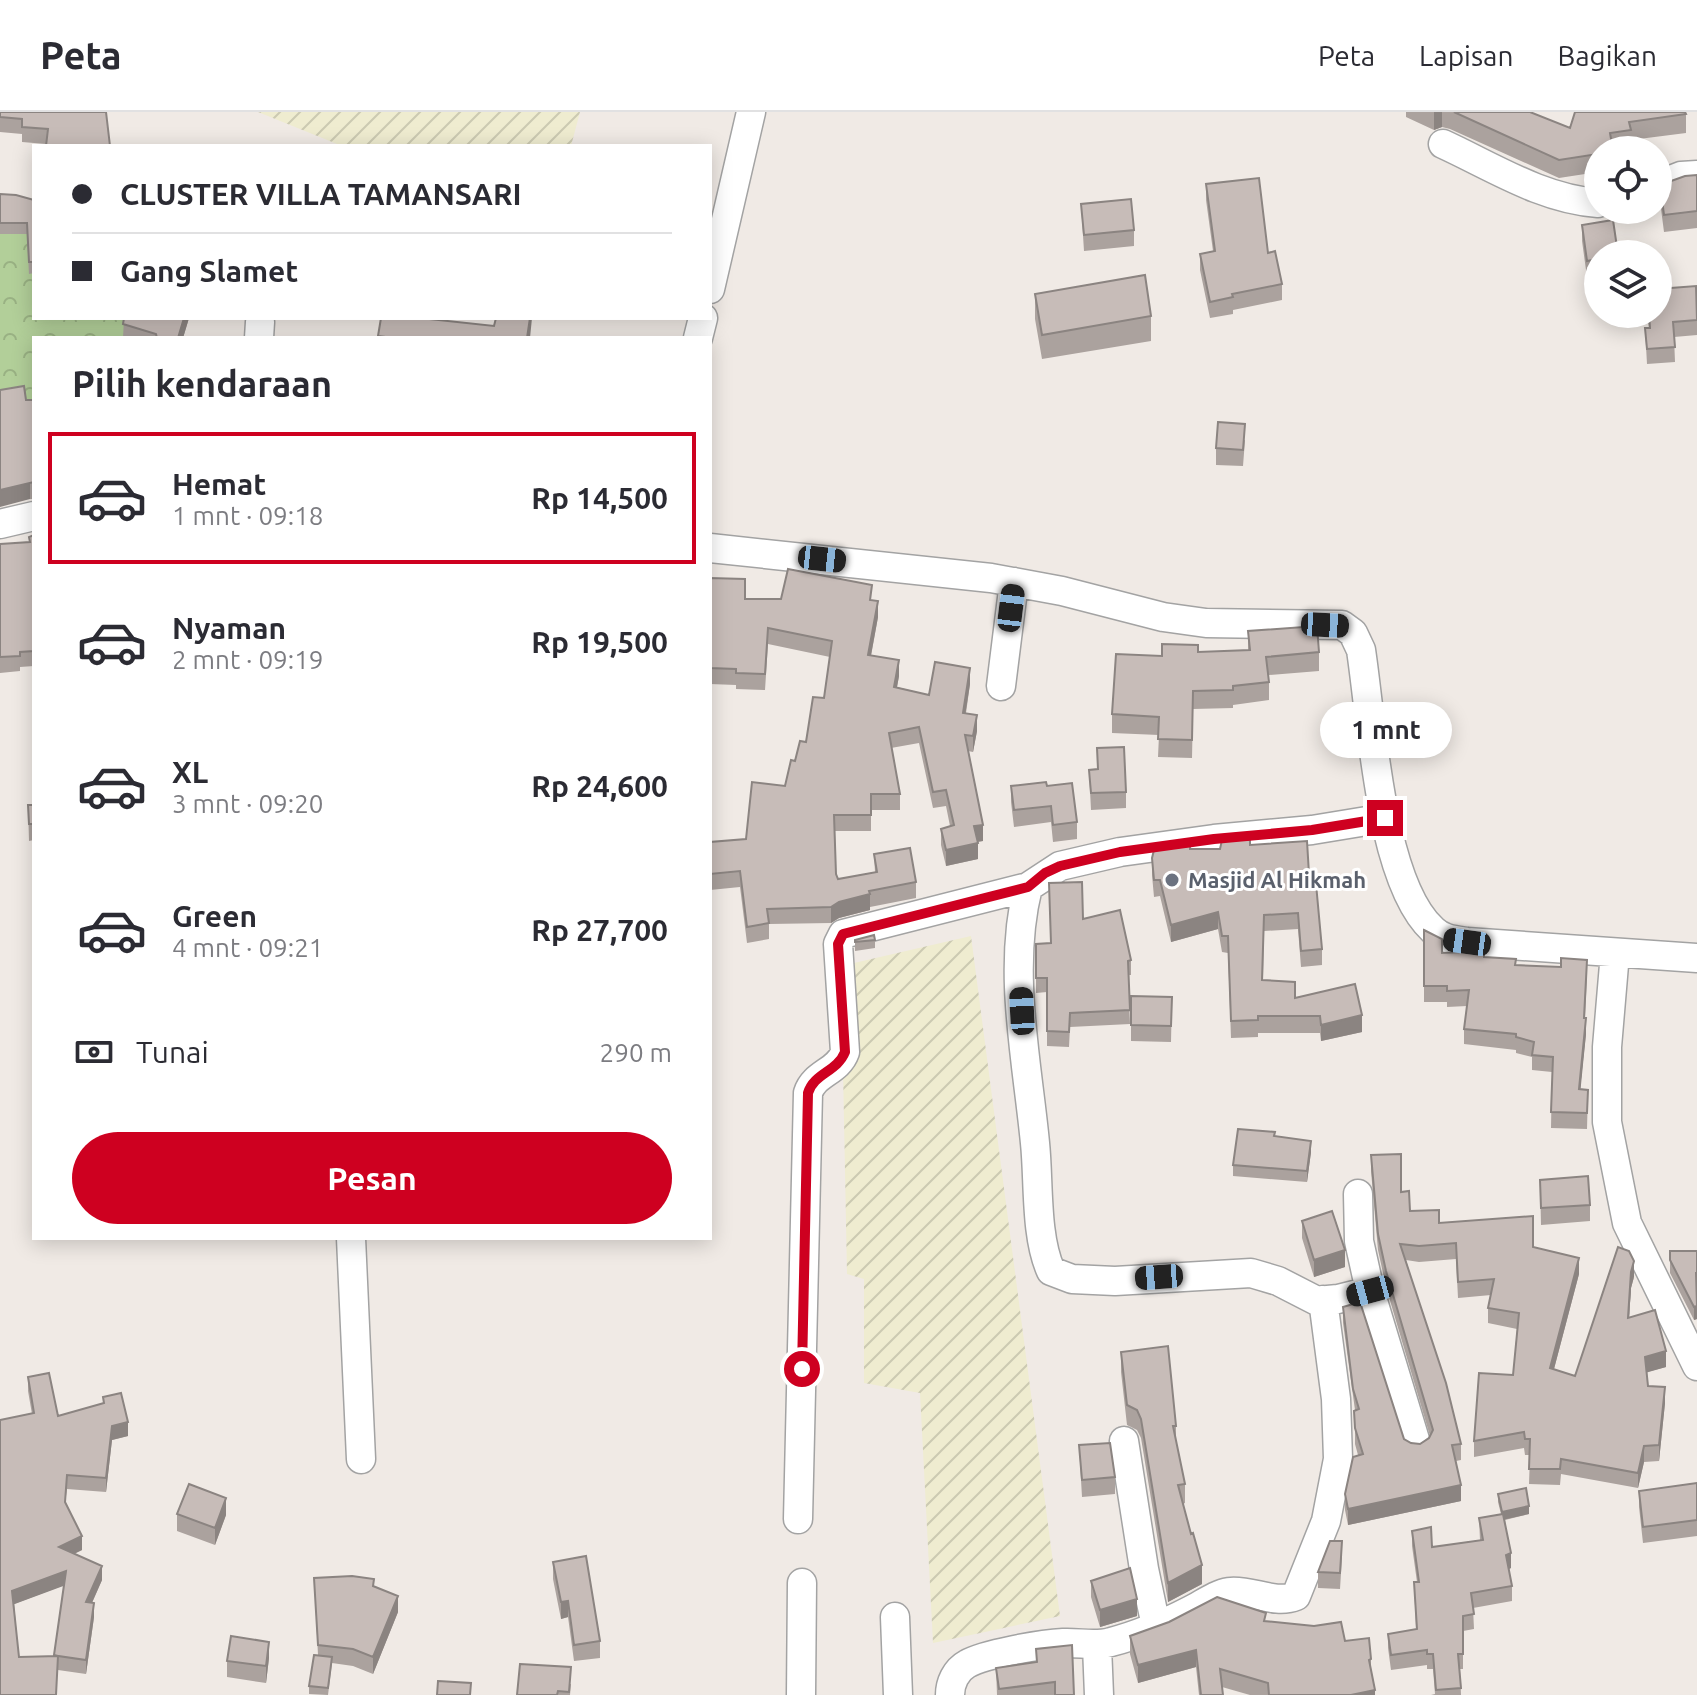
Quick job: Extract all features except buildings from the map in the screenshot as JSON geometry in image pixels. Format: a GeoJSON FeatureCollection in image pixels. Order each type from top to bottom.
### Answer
{"type":"FeatureCollection","features":[{"type":"Feature","properties":{"kind":"street"},"geometry":{"type":"LineString","coordinates":[[712,280],[751,112]]}},
{"type":"Feature","properties":{"kind":"street"},"geometry":{"type":"LineString","coordinates":[[1443,144],[1537,189],[1584,202]]}},
{"type":"Feature","properties":{"kind":"street"},"geometry":{"type":"LineString","coordinates":[[1672,180],[1697,175]]}},
{"type":"Feature","properties":{"kind":"street"},"geometry":{"type":"LineString","coordinates":[[0,524],[32,516]]}},
{"type":"Feature","properties":{"kind":"street"},"geometry":{"type":"LineString","coordinates":[[712,548],[938,571],[1014,582],[1163,617],[1206,623],[1349,628],[1361,650],[1385,818],[1398,871],[1409,897],[1428,925],[1441,936],[1467,942],[1697,958]]}},
{"type":"Feature","properties":{"kind":"street"},"geometry":{"type":"LineString","coordinates":[[1001,686],[1014,582]]}},
{"type":"Feature","properties":{"kind":"street"},"geometry":{"type":"LineString","coordinates":[[798,1519],[808,1093],[815,1081],[838,1066],[845,1052],[839,985],[840,937],[847,931],[1028,887],[1060,866],[1120,852],[1312,830],[1385,818]]}},
{"type":"Feature","properties":{"kind":"street"},"geometry":{"type":"LineString","coordinates":[[1028,887],[1022,910],[1020,979],[1023,1043],[1042,1229],[1051,1271],[1072,1279],[1115,1281],[1251,1273],[1278,1281],[1311,1299],[1323,1300],[1370,1291]]}},
{"type":"Feature","properties":{"kind":"street"},"geometry":{"type":"LineString","coordinates":[[1615,953],[1607,1047],[1607,1122],[1627,1223],[1697,1366]]}},
{"type":"Feature","properties":{"kind":"street"},"geometry":{"type":"LineString","coordinates":[[1358,1194],[1359,1241],[1370,1291],[1416,1443]]}},
{"type":"Feature","properties":{"kind":"street"},"geometry":{"type":"LineString","coordinates":[[351,1240],[361,1459]]}},
{"type":"Feature","properties":{"kind":"street"},"geometry":{"type":"LineString","coordinates":[[950,1695],[956,1674],[967,1664],[977,1661],[1063,1643],[1097,1646],[1156,1626],[1230,1592],[1290,1599],[1300,1591],[1326,1521],[1338,1459],[1336,1399],[1323,1300]]}},
{"type":"Feature","properties":{"kind":"street"},"geometry":{"type":"LineString","coordinates":[[1124,1441],[1156,1626]]}},
{"type":"Feature","properties":{"kind":"street"},"geometry":{"type":"LineString","coordinates":[[801,1695],[802,1583]]}},
{"type":"Feature","properties":{"kind":"street"},"geometry":{"type":"LineString","coordinates":[[895,1617],[898,1695]]}},
{"type":"Feature","properties":{"kind":"street"},"geometry":{"type":"LineString","coordinates":[[1097,1646],[1099,1695]]}},
{"type":"Feature","properties":{"kind":"shaded area"},"geometry":{"type":"Polygon","coordinates":[[[258,112],[580,112],[572,144],[337,144],[258,112]]]}},
{"type":"Feature","properties":{"kind":"shaded area"},"geometry":{"type":"Polygon","coordinates":[[[971,936],[1060,1616],[933,1643],[920,1393],[864,1383],[864,1279],[847,1274],[841,966],[971,936]]]}},
{"type":"Feature","properties":{"kind":"green space"},"geometry":{"type":"Polygon","coordinates":[[[0,217],[32,228],[32,320],[127,320],[133,336],[32,336],[32,414],[0,408],[0,217]]]}},
{"type":"Feature","properties":{"kind":"place","name":"Masjid Al Hikmah"},"geometry":{"type":"Point","coordinates":[1172,880]}},
{"type":"Feature","properties":{"kind":"route"},"geometry":{"type":"LineString","coordinates":[[802,1369],[808,1093],[815,1081],[838,1066],[845,1052],[838,944],[843,934],[1028,887],[1060,866],[1120,852],[1312,830],[1385,818]]}}]}
